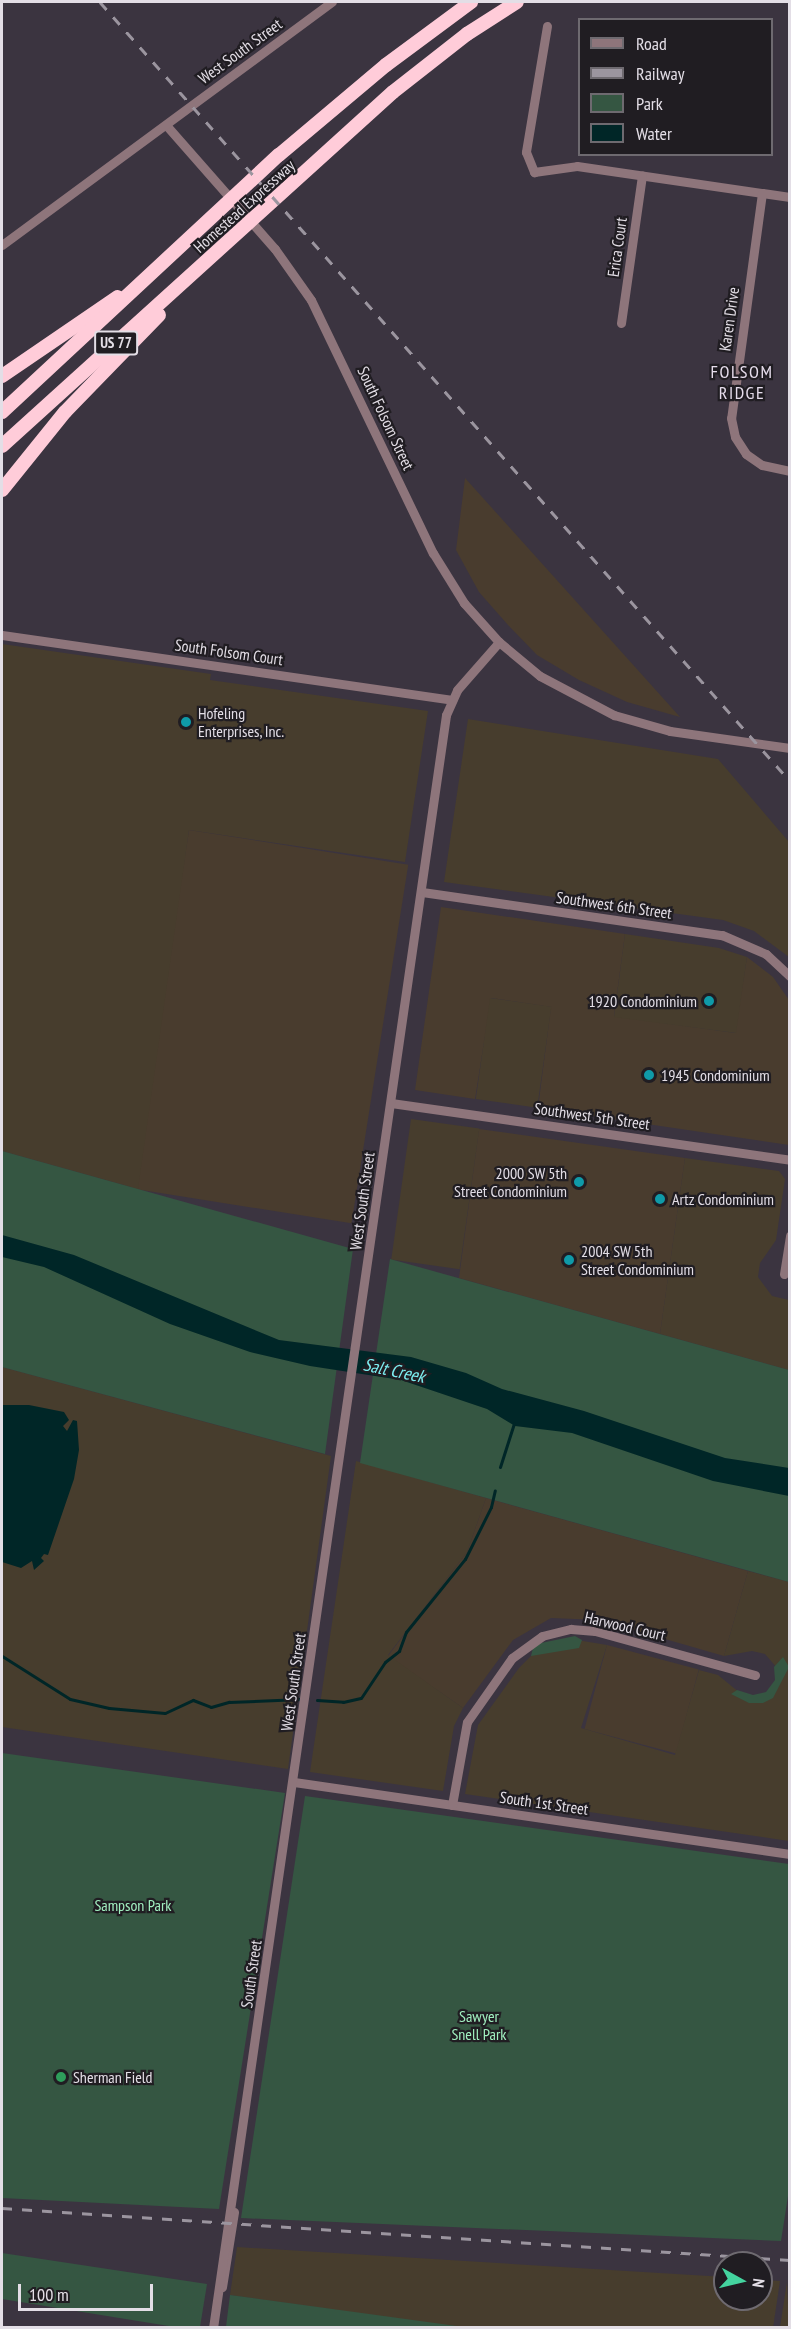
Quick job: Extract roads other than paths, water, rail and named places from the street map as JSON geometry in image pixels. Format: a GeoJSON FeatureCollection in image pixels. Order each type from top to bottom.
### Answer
{"type":"FeatureCollection","features":[{"type":"Feature","properties":{"kind":"highway","name":"Homestead Expressway"},"geometry":{"type":"LineString","coordinates":[[2,412],[157,271],[279,155],[394,58],[471,2]]}},
{"type":"Feature","properties":{"kind":"highway","name":"Homestead Expressway"},"geometry":{"type":"LineString","coordinates":[[2,446],[430,61],[517,2]]}},
{"type":"Feature","properties":{"kind":"highway"},"geometry":{"type":"LineString","coordinates":[[2,490],[65,412],[231,240]]}},
{"type":"Feature","properties":{"kind":"highway"},"geometry":{"type":"LineString","coordinates":[[2,376],[157,271]]}},
{"type":"Feature","properties":{"kind":"street","name":"West South Street"},"geometry":{"type":"LineString","coordinates":[[166,125],[332,2]]}},
{"type":"Feature","properties":{"kind":"street"},"geometry":{"type":"LineString","coordinates":[[547,26],[526,152],[534,172],[577,166],[789,196]]}},
{"type":"Feature","properties":{"kind":"street"},"geometry":{"type":"LineString","coordinates":[[2,245],[166,125]]}},
{"type":"Feature","properties":{"kind":"street","name":"South Folsom Street"},"geometry":{"type":"LineString","coordinates":[[166,125],[275,249],[300,284],[326,327],[433,553],[464,603],[499,642],[547,681],[614,715],[670,731],[789,748]]}},
{"type":"Feature","properties":{"kind":"street","name":"Erica Court"},"geometry":{"type":"LineString","coordinates":[[621,323],[642,175]]}},
{"type":"Feature","properties":{"kind":"street","name":"Karen Drive"},"geometry":{"type":"LineString","coordinates":[[762,193],[731,418],[740,447],[752,459],[770,468],[789,471]]}},
{"type":"Feature","properties":{"kind":"street","name":"South Folsom Court"},"geometry":{"type":"LineString","coordinates":[[2,635],[452,700]]}},
{"type":"Feature","properties":{"kind":"street"},"geometry":{"type":"LineString","coordinates":[[452,700],[499,642]]}},
{"type":"Feature","properties":{"kind":"street","name":"West South Street"},"geometry":{"type":"LineString","coordinates":[[294,1782],[391,1103],[452,700]]}},
{"type":"Feature","properties":{"kind":"street","name":"Southwest 6th Street"},"geometry":{"type":"LineString","coordinates":[[422,892],[722,935],[766,954],[789,976]]}},
{"type":"Feature","properties":{"kind":"street","name":"Southwest 5th Street"},"geometry":{"type":"LineString","coordinates":[[391,1103],[789,1160]]}},
{"type":"Feature","properties":{"kind":"street"},"geometry":{"type":"LineString","coordinates":[[784,1274],[789,1235]]}},
{"type":"Feature","properties":{"kind":"street","name":"Harwood Court"},"geometry":{"type":"LineString","coordinates":[[452,1805],[467,1722],[512,1658],[542,1636],[570,1629],[595,1631],[755,1675]]}},
{"type":"Feature","properties":{"kind":"street","name":"South 1st Street"},"geometry":{"type":"LineString","coordinates":[[294,1782],[789,1854]]}},
{"type":"Feature","properties":{"kind":"street","name":"South Street"},"geometry":{"type":"LineString","coordinates":[[213,2328],[294,1782]]}},
{"type":"Feature","properties":{"kind":"water","name":"Salt Creek"},"geometry":{"type":"Polygon","coordinates":[[[2,1235],[74,1255],[279,1340],[411,1357],[466,1373],[502,1389],[584,1411],[725,1458],[789,1468],[789,1496],[713,1481],[572,1433],[515,1426],[487,1409],[401,1380],[310,1366],[250,1352],[170,1324],[44,1267],[2,1257],[2,1235]]]}},
{"type":"Feature","properties":{"kind":"water"},"geometry":{"type":"Polygon","coordinates":[[[2,1405],[29,1405],[64,1412],[69,1420],[63,1426],[67,1431],[73,1420],[77,1421],[79,1450],[74,1479],[48,1555],[44,1554],[41,1558],[44,1561],[34,1570],[32,1561],[21,1568],[2,1562],[2,1405]]]}},
{"type":"Feature","properties":{"kind":"waterway"},"geometry":{"type":"LineString","coordinates":[[500,1467],[514,1423]]}},
{"type":"Feature","properties":{"kind":"waterway"},"geometry":{"type":"LineString","coordinates":[[317,1700],[343,1702],[361,1698],[385,1662],[399,1651],[406,1632],[465,1559],[491,1507],[495,1490]]}},
{"type":"Feature","properties":{"kind":"waterway"},"geometry":{"type":"LineString","coordinates":[[2,1656],[70,1699],[109,1708],[165,1713],[193,1700],[211,1707],[229,1702],[301,1699]]}},
{"type":"Feature","properties":{"kind":"railway"},"geometry":{"type":"LineString","coordinates":[[100,2],[790,781]]}},
{"type":"Feature","properties":{"kind":"railway"},"geometry":{"type":"LineString","coordinates":[[2,2208],[790,2260]]}},
{"type":"Feature","properties":{"kind":"place","name":"Hofeling Enterprises, Inc."},"geometry":{"type":"Point","coordinates":[186,722]}},
{"type":"Feature","properties":{"kind":"place","name":"1920 Condominium"},"geometry":{"type":"Point","coordinates":[709,1001]}},
{"type":"Feature","properties":{"kind":"place","name":"1945 Condominium"},"geometry":{"type":"Point","coordinates":[649,1075]}},
{"type":"Feature","properties":{"kind":"place","name":"2000 SW 5th Street Condominium"},"geometry":{"type":"Point","coordinates":[579,1182]}},
{"type":"Feature","properties":{"kind":"place","name":"Artz Condominium"},"geometry":{"type":"Point","coordinates":[660,1199]}},
{"type":"Feature","properties":{"kind":"place","name":"2004 SW 5th Street Condominium"},"geometry":{"type":"Point","coordinates":[569,1260]}},
{"type":"Feature","properties":{"kind":"place","name":"Sherman Field"},"geometry":{"type":"Point","coordinates":[61,2077]}},
{"type":"Feature","properties":{"kind":"district","name":"FOLSOM RIDGE"},"geometry":{"type":"Point","coordinates":[742,383]}},
{"type":"Feature","properties":{"kind":"park label","name":"Sampson Park"},"geometry":{"type":"Point","coordinates":[133,1905]}},
{"type":"Feature","properties":{"kind":"park label","name":"Sawyer Snell Park"},"geometry":{"type":"Point","coordinates":[479,2025]}}]}
